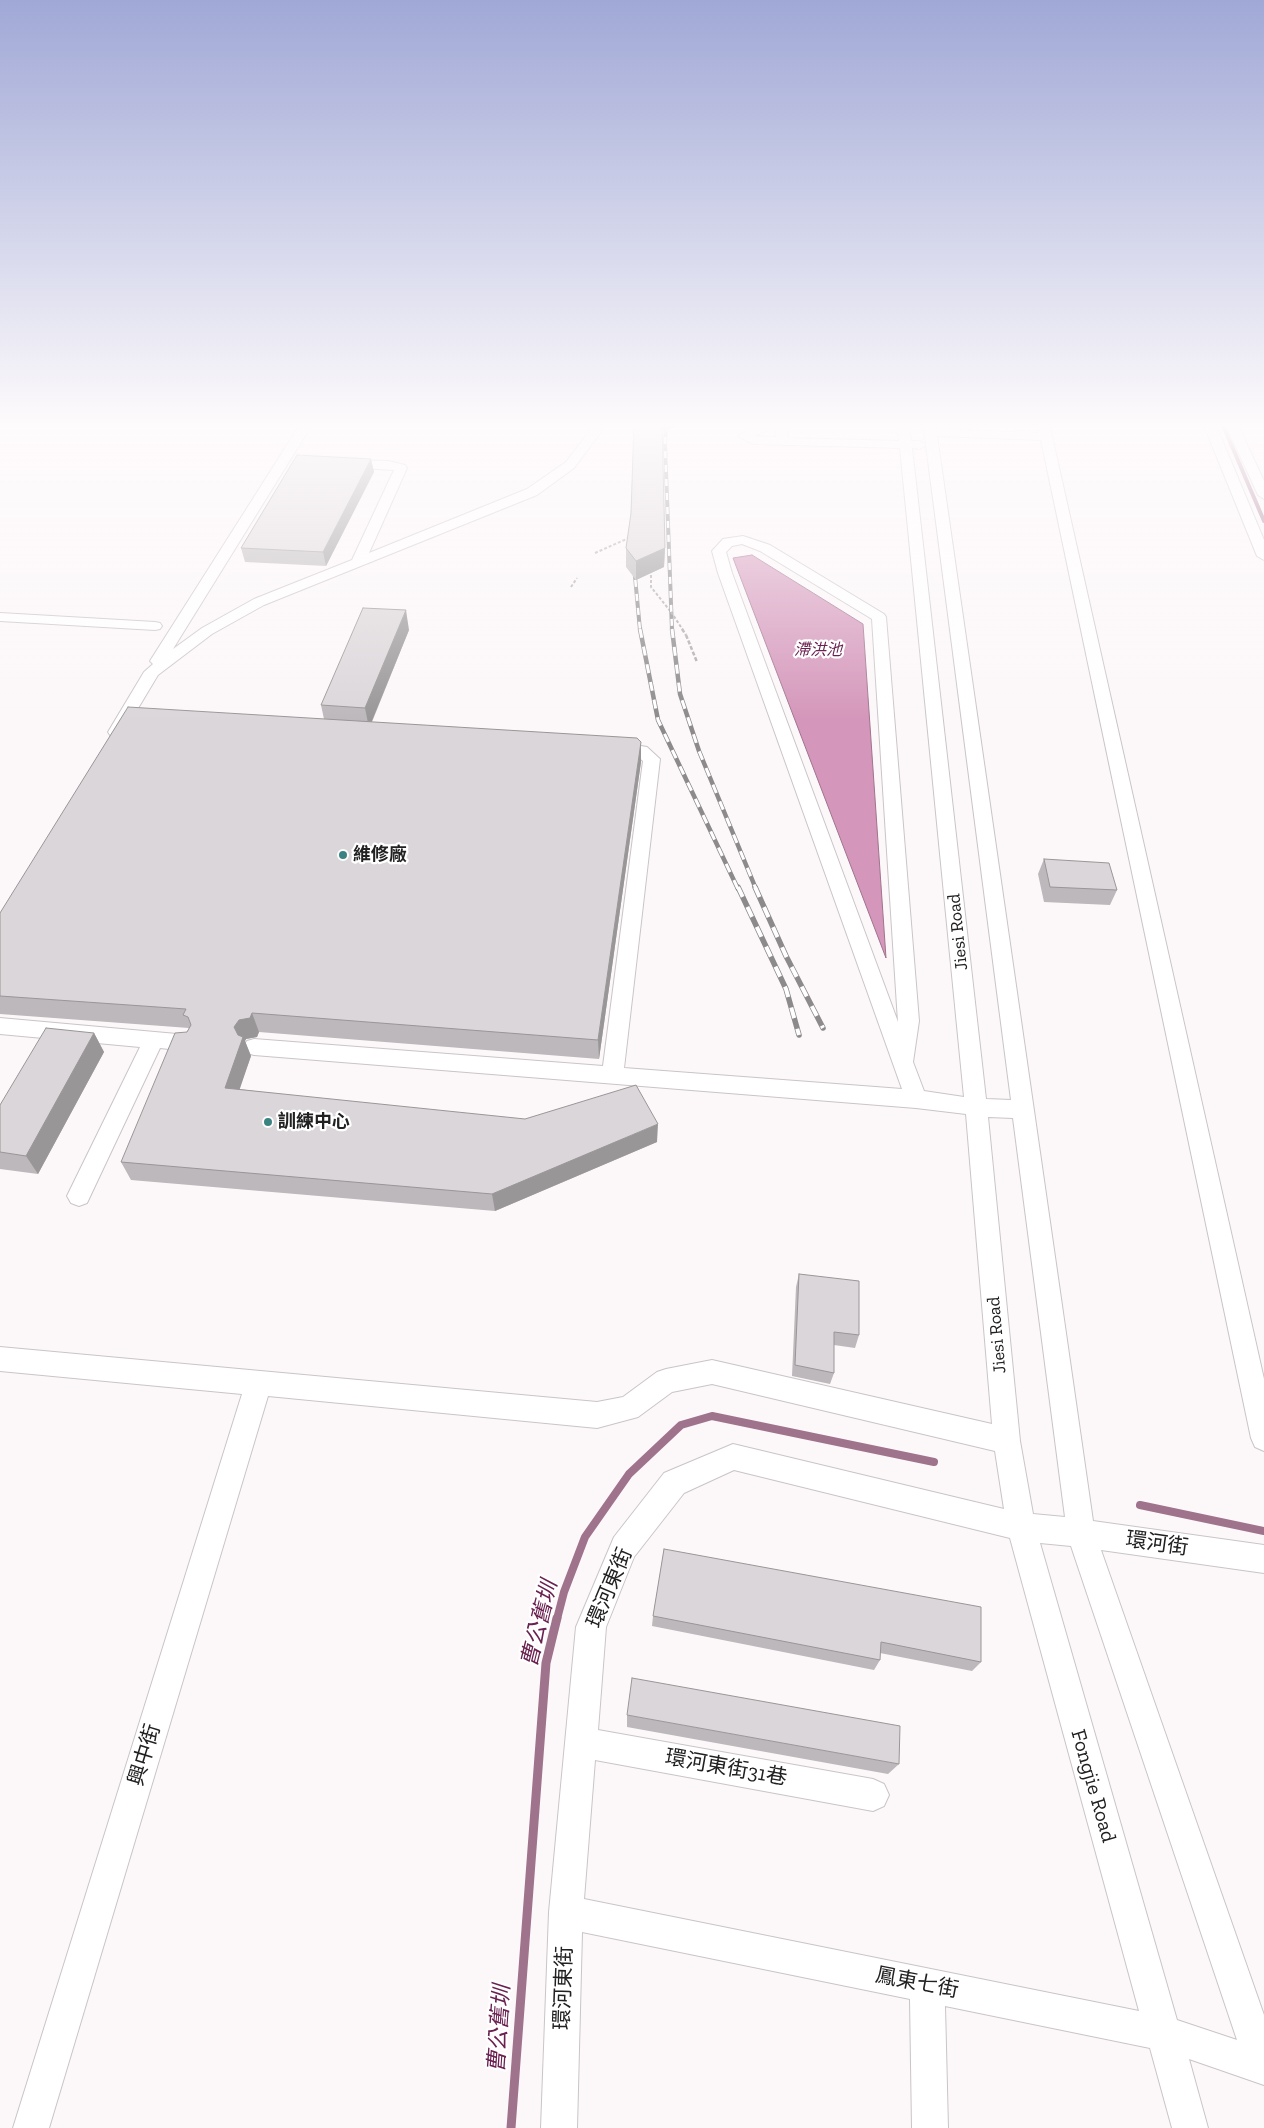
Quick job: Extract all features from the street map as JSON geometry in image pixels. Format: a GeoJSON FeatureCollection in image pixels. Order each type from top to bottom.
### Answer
{"type":"FeatureCollection","features":[{"type":"Feature","properties":{"kind":"street"},"geometry":{"type":"LineString","coordinates":[[108,744],[244,522]]}},
{"type":"Feature","properties":{"kind":"street"},"geometry":{"type":"LineString","coordinates":[[357,564],[376,522]]}},
{"type":"Feature","properties":{"kind":"street"},"geometry":{"type":"LineString","coordinates":[[152,672],[207,632],[259,602],[458,522]]}},
{"type":"Feature","properties":{"kind":"street","name":"Jiesi Road"},"geometry":{"type":"LineString","coordinates":[[914,522],[976,1107],[1007,1441]]}},
{"type":"Feature","properties":{"kind":"street"},"geometry":{"type":"LineString","coordinates":[[943,522],[1081,1533],[1264,2067]]}},
{"type":"Feature","properties":{"kind":"street"},"geometry":{"type":"LineString","coordinates":[[1064,522],[1264,1438]]}},
{"type":"Feature","properties":{"kind":"street"},"geometry":{"type":"LineString","coordinates":[[1250,522],[1264,556]]}},
{"type":"Feature","properties":{"kind":"street"},"geometry":{"type":"LineString","coordinates":[[902,1060],[909,1020],[879,617],[765,548],[743,540],[728,542],[719,551],[725,573],[916,1099]]}},
{"type":"Feature","properties":{"kind":"street"},"geometry":{"type":"LineString","coordinates":[[0,617],[155,626]]}},
{"type":"Feature","properties":{"kind":"street"},"geometry":{"type":"LineString","coordinates":[[124,718],[144,720]]}},
{"type":"Feature","properties":{"kind":"street"},"geometry":{"type":"LineString","coordinates":[[595,749],[642,752],[652,759],[612,1074]]}},
{"type":"Feature","properties":{"kind":"street"},"geometry":{"type":"LineString","coordinates":[[0,1026],[188,1043]]}},
{"type":"Feature","properties":{"kind":"street"},"geometry":{"type":"LineString","coordinates":[[79,1196],[154,1040]]}},
{"type":"Feature","properties":{"kind":"street"},"geometry":{"type":"LineString","coordinates":[[254,1047],[612,1074],[916,1099],[976,1107],[1023,1110]]}},
{"type":"Feature","properties":{"kind":"street"},"geometry":{"type":"LineString","coordinates":[[0,1359],[597,1414],[629,1408],[666,1380],[712,1372],[1007,1441]]}},
{"type":"Feature","properties":{"kind":"street","name":"興中街"},"geometry":{"type":"LineString","coordinates":[[31,2128],[259,1382]]}},
{"type":"Feature","properties":{"kind":"street","name":"Fongjie Road"},"geometry":{"type":"LineString","coordinates":[[1007,1441],[1035,1529],[1162,2033],[1190,2128]]}},
{"type":"Feature","properties":{"kind":"street","name":"環河東街"},"geometry":{"type":"LineString","coordinates":[[559,2128],[566,1912],[590,1626],[624,1547],[674,1483],[733,1457],[1035,1529]]}},
{"type":"Feature","properties":{"kind":"street","name":"環河街"},"geometry":{"type":"LineString","coordinates":[[1035,1529],[1081,1533],[1264,1559]]}},
{"type":"Feature","properties":{"kind":"street","name":"環河東街31巷"},"geometry":{"type":"LineString","coordinates":[[580,1742],[872,1794]]}},
{"type":"Feature","properties":{"kind":"street","name":"鳳東七街"},"geometry":{"type":"LineString","coordinates":[[566,1912],[1162,2033],[1264,2067]]}},
{"type":"Feature","properties":{"kind":"street"},"geometry":{"type":"LineString","coordinates":[[927,1985],[930,2128]]}},
{"type":"Feature","properties":{"kind":"path"},"geometry":{"type":"LineString","coordinates":[[596,553],[636,535]]}},
{"type":"Feature","properties":{"kind":"path"},"geometry":{"type":"LineString","coordinates":[[651,567],[651,587],[686,635],[697,662]]}},
{"type":"Feature","properties":{"kind":"path"},"geometry":{"type":"LineString","coordinates":[[571,587],[577,578]]}},
{"type":"Feature","properties":{"kind":"water","name":"滯洪池"},"geometry":{"type":"Polygon","coordinates":[[[752,555],[863,624],[886,958],[733,558],[752,555]]]}},
{"type":"Feature","properties":{"kind":"building"},"geometry":{"type":"Polygon","coordinates":[[[256,522],[338,522],[323,552],[241,548],[256,522]]]}},
{"type":"Feature","properties":{"kind":"building"},"geometry":{"type":"Polygon","coordinates":[[[630,522],[664,522],[665,548],[636,561],[626,548],[630,522]]]}},
{"type":"Feature","properties":{"kind":"building"},"geometry":{"type":"Polygon","coordinates":[[[363,608],[406,610],[365,708],[321,705],[363,608]]]}},
{"type":"Feature","properties":{"kind":"building","name":"維修廠"},"geometry":{"type":"Polygon","coordinates":[[[128,707],[637,738],[641,742],[598,1040],[252,1013],[250,1018],[239,1020],[234,1027],[238,1035],[243,1037],[225,1088],[525,1119],[636,1085],[658,1124],[492,1194],[121,1162],[175,1033],[187,1032],[191,1025],[188,1017],[183,1015],[186,1009],[0,996],[0,913],[128,707]]]}},
{"type":"Feature","properties":{"kind":"building"},"geometry":{"type":"Polygon","coordinates":[[[1044,859],[1109,863],[1117,890],[1050,887],[1044,859]]]}},
{"type":"Feature","properties":{"kind":"building"},"geometry":{"type":"Polygon","coordinates":[[[46,1028],[94,1033],[26,1156],[0,1152],[0,1105],[46,1028]]]}},
{"type":"Feature","properties":{"kind":"building"},"geometry":{"type":"Polygon","coordinates":[[[799,1274],[859,1281],[859,1335],[834,1332],[834,1373],[795,1365],[799,1274]]]}},
{"type":"Feature","properties":{"kind":"building"},"geometry":{"type":"Polygon","coordinates":[[[664,1549],[981,1607],[981,1662],[881,1642],[880,1660],[653,1616],[664,1549]]]}},
{"type":"Feature","properties":{"kind":"building"},"geometry":{"type":"Polygon","coordinates":[[[632,1678],[900,1726],[899,1764],[627,1715],[632,1678]]]}},
{"type":"Feature","properties":{"kind":"waterway","name":"曹公舊圳"},"geometry":{"type":"LineString","coordinates":[[557,1619],[564,1592],[585,1537],[629,1474],[681,1425],[712,1416],[934,1462]]}},
{"type":"Feature","properties":{"kind":"waterway","name":"曹公舊圳"},"geometry":{"type":"LineString","coordinates":[[1140,1505],[1264,1531]]}},
{"type":"Feature","properties":{"kind":"waterway","name":"曹公舊圳"},"geometry":{"type":"LineString","coordinates":[[511,2128],[546,1663],[557,1618]]}},
{"type":"Feature","properties":{"kind":"railway"},"geometry":{"type":"LineString","coordinates":[[668,522],[672,630]]}},
{"type":"Feature","properties":{"kind":"railway"},"geometry":{"type":"LineString","coordinates":[[634,566],[640,630]]}},
{"type":"Feature","properties":{"kind":"railway"},"geometry":{"type":"LineString","coordinates":[[640,629],[658,720],[738,889]]}},
{"type":"Feature","properties":{"kind":"railway"},"geometry":{"type":"LineString","coordinates":[[672,629],[680,694],[699,751],[756,889]]}},
{"type":"Feature","properties":{"kind":"railway"},"geometry":{"type":"LineString","coordinates":[[738,887],[786,989],[799,1035]]}},
{"type":"Feature","properties":{"kind":"railway"},"geometry":{"type":"LineString","coordinates":[[755,887],[786,956],[823,1028]]}},
{"type":"Feature","properties":{"kind":"place","name":"維修廠"},"geometry":{"type":"Point","coordinates":[343,855]}},
{"type":"Feature","properties":{"kind":"place","name":"訓練中心"},"geometry":{"type":"Point","coordinates":[268,1122]}}]}
